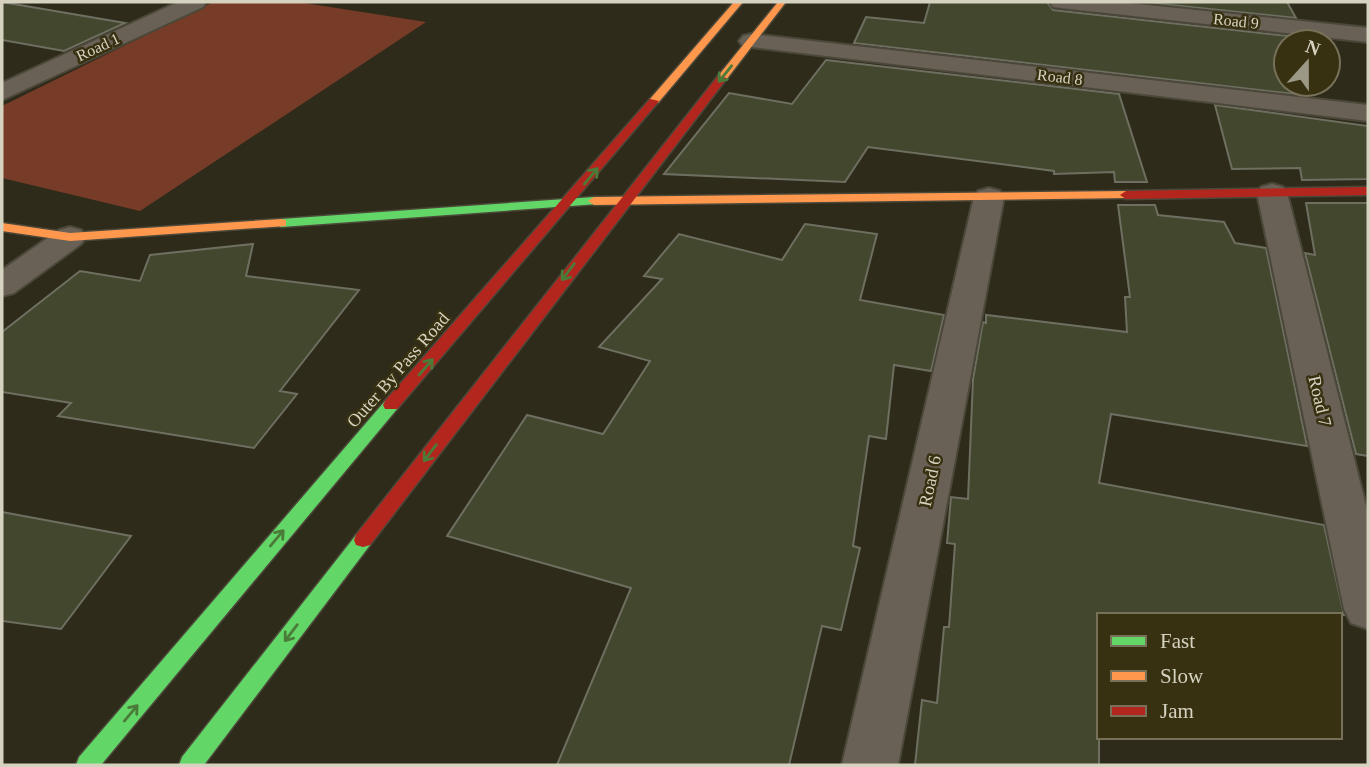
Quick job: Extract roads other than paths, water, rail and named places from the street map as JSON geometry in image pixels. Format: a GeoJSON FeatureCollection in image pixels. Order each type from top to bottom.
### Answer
{"type":"FeatureCollection","features":[{"type":"Feature","properties":{"kind":"main road","name":"Outer By Pass Road"},"geometry":{"type":"LineString","coordinates":[[87,765],[279,536],[739,2]]}},
{"type":"Feature","properties":{"kind":"main road"},"geometry":{"type":"LineString","coordinates":[[190,765],[625,199],[782,2]]}},
{"type":"Feature","properties":{"kind":"main road"},"geometry":{"type":"LineString","coordinates":[[2,227],[70,237],[625,199],[1368,191]]}},
{"type":"Feature","properties":{"kind":"street","name":"Road 1"},"geometry":{"type":"LineString","coordinates":[[2,92],[195,2]]}},
{"type":"Feature","properties":{"kind":"street","name":"Road 9"},"geometry":{"type":"LineString","coordinates":[[1061,2],[1368,35]]}},
{"type":"Feature","properties":{"kind":"street","name":"Road 8"},"geometry":{"type":"LineString","coordinates":[[751,41],[1368,113]]}},
{"type":"Feature","properties":{"kind":"street","name":"Road 7"},"geometry":{"type":"LineString","coordinates":[[1272,193],[1368,609]]}},
{"type":"Feature","properties":{"kind":"street","name":"Road 6"},"geometry":{"type":"LineString","coordinates":[[870,765],[989,197]]}},
{"type":"Feature","properties":{"kind":"street"},"geometry":{"type":"LineString","coordinates":[[2,286],[70,237]]}}]}
